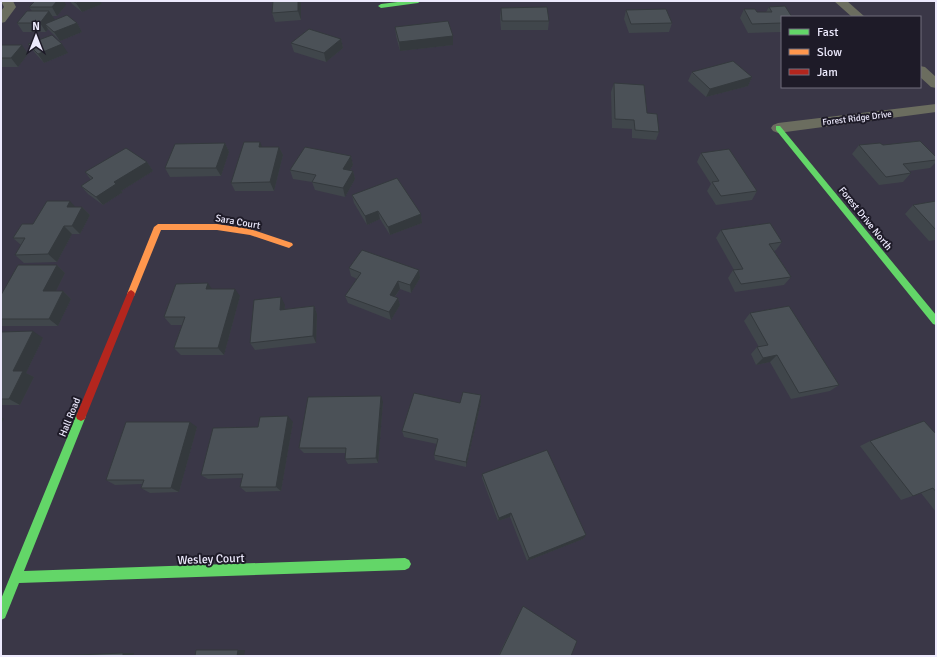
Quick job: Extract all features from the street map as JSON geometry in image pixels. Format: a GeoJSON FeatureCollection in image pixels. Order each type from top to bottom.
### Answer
{"type":"FeatureCollection","features":[{"type":"Feature","properties":{"kind":"street"},"geometry":{"type":"LineString","coordinates":[[1,19],[10,7],[7,1]]}},
{"type":"Feature","properties":{"kind":"street"},"geometry":{"type":"LineString","coordinates":[[382,6],[418,1]]}},
{"type":"Feature","properties":{"kind":"street"},"geometry":{"type":"LineString","coordinates":[[840,1],[858,16]]}},
{"type":"Feature","properties":{"kind":"street"},"geometry":{"type":"LineString","coordinates":[[921,71],[936,84]]}},
{"type":"Feature","properties":{"kind":"street","name":"Forest Ridge Drive"},"geometry":{"type":"LineString","coordinates":[[778,128],[936,108]]}},
{"type":"Feature","properties":{"kind":"street","name":"Forest Drive North"},"geometry":{"type":"LineString","coordinates":[[778,128],[936,321]]}},
{"type":"Feature","properties":{"kind":"street","name":"Sara Court"},"geometry":{"type":"LineString","coordinates":[[158,227],[218,227],[250,232],[289,245]]}},
{"type":"Feature","properties":{"kind":"street","name":"Hall Road"},"geometry":{"type":"LineString","coordinates":[[1,614],[158,227]]}},
{"type":"Feature","properties":{"kind":"street","name":"Wesley Court"},"geometry":{"type":"LineString","coordinates":[[17,577],[405,564]]}},
{"type":"Feature","properties":{"kind":"building"},"geometry":{"type":"Polygon","coordinates":[[[35,1],[57,1],[52,7],[29,7],[35,1]]]}},
{"type":"Feature","properties":{"kind":"building"},"geometry":{"type":"Polygon","coordinates":[[[273,1],[298,1],[298,11],[272,13],[273,1]]]}},
{"type":"Feature","properties":{"kind":"building"},"geometry":{"type":"Polygon","coordinates":[[[785,6],[791,16],[781,16],[781,23],[752,24],[744,9],[755,9],[757,12],[772,12],[769,7],[785,6]]]}},
{"type":"Feature","properties":{"kind":"building"},"geometry":{"type":"Polygon","coordinates":[[[547,7],[549,21],[502,21],[501,8],[547,7]]]}},
{"type":"Feature","properties":{"kind":"building"},"geometry":{"type":"Polygon","coordinates":[[[666,9],[672,23],[631,24],[626,10],[666,9]]]}},
{"type":"Feature","properties":{"kind":"building"},"geometry":{"type":"Polygon","coordinates":[[[27,11],[49,11],[40,23],[17,23],[27,11]]]}},
{"type":"Feature","properties":{"kind":"building"},"geometry":{"type":"Polygon","coordinates":[[[67,15],[77,23],[54,32],[45,24],[67,15]]]}},
{"type":"Feature","properties":{"kind":"building"},"geometry":{"type":"Polygon","coordinates":[[[448,21],[453,36],[399,42],[395,27],[448,21]]]}},
{"type":"Feature","properties":{"kind":"building"},"geometry":{"type":"Polygon","coordinates":[[[309,29],[341,39],[324,53],[291,43],[309,29]]]}},
{"type":"Feature","properties":{"kind":"building"},"geometry":{"type":"Polygon","coordinates":[[[52,35],[62,44],[38,54],[28,44],[52,35]]]}},
{"type":"Feature","properties":{"kind":"building"},"geometry":{"type":"Polygon","coordinates":[[[1,45],[22,45],[11,58],[1,58],[1,45]]]}},
{"type":"Feature","properties":{"kind":"building"},"geometry":{"type":"Polygon","coordinates":[[[733,61],[752,77],[710,89],[692,72],[733,61]]]}},
{"type":"Feature","properties":{"kind":"building"},"geometry":{"type":"Polygon","coordinates":[[[614,83],[644,85],[647,113],[657,114],[659,132],[635,130],[634,120],[615,119],[614,83]]]}},
{"type":"Feature","properties":{"kind":"building"},"geometry":{"type":"Polygon","coordinates":[[[920,141],[936,157],[936,160],[903,164],[911,173],[886,177],[859,145],[880,143],[883,145],[920,141]]]}},
{"type":"Feature","properties":{"kind":"building"},"geometry":{"type":"Polygon","coordinates":[[[244,142],[260,142],[259,147],[279,147],[270,182],[231,183],[244,142]]]}},
{"type":"Feature","properties":{"kind":"building"},"geometry":{"type":"Polygon","coordinates":[[[225,143],[216,168],[165,168],[175,144],[225,143]]]}},
{"type":"Feature","properties":{"kind":"building"},"geometry":{"type":"Polygon","coordinates":[[[305,147],[351,156],[343,169],[353,171],[343,188],[312,182],[316,175],[290,170],[305,147]]]}},
{"type":"Feature","properties":{"kind":"building"},"geometry":{"type":"Polygon","coordinates":[[[126,148],[147,162],[114,182],[116,184],[96,197],[81,186],[93,178],[85,172],[126,148]]]}},
{"type":"Feature","properties":{"kind":"building"},"geometry":{"type":"Polygon","coordinates":[[[729,149],[757,191],[721,196],[712,182],[719,181],[701,153],[729,149]]]}},
{"type":"Feature","properties":{"kind":"building"},"geometry":{"type":"Polygon","coordinates":[[[397,178],[421,214],[388,227],[378,211],[365,216],[352,195],[397,178]]]}},
{"type":"Feature","properties":{"kind":"building"},"geometry":{"type":"Polygon","coordinates":[[[47,201],[70,201],[67,207],[82,207],[72,226],[64,226],[48,254],[15,255],[25,238],[13,238],[22,224],[33,224],[47,201]]]}},
{"type":"Feature","properties":{"kind":"building"},"geometry":{"type":"Polygon","coordinates":[[[936,201],[936,230],[913,205],[936,201]]]}},
{"type":"Feature","properties":{"kind":"building"},"geometry":{"type":"Polygon","coordinates":[[[770,223],[782,242],[769,244],[791,277],[741,284],[733,270],[743,269],[721,230],[770,223]]]}},
{"type":"Feature","properties":{"kind":"building"},"geometry":{"type":"Polygon","coordinates":[[[362,250],[419,270],[410,285],[398,281],[390,295],[398,298],[389,312],[345,296],[361,273],[349,268],[362,250]]]}},
{"type":"Feature","properties":{"kind":"building"},"geometry":{"type":"Polygon","coordinates":[[[18,265],[57,265],[43,291],[63,291],[49,319],[1,319],[1,295],[18,265]]]}},
{"type":"Feature","properties":{"kind":"building"},"geometry":{"type":"Polygon","coordinates":[[[208,283],[206,289],[235,289],[218,348],[174,348],[185,317],[164,317],[176,284],[208,283]]]}},
{"type":"Feature","properties":{"kind":"building"},"geometry":{"type":"Polygon","coordinates":[[[281,297],[280,310],[314,306],[313,336],[250,343],[254,300],[281,297]]]}},
{"type":"Feature","properties":{"kind":"building"},"geometry":{"type":"Polygon","coordinates":[[[789,306],[839,385],[799,393],[777,355],[763,358],[757,347],[768,345],[750,313],[789,306]]]}},
{"type":"Feature","properties":{"kind":"building"},"geometry":{"type":"Polygon","coordinates":[[[33,331],[13,371],[23,371],[9,399],[1,399],[1,332],[33,331]]]}},
{"type":"Feature","properties":{"kind":"building"},"geometry":{"type":"Polygon","coordinates":[[[463,392],[481,395],[466,462],[434,455],[438,439],[402,431],[414,393],[460,403],[463,392]]]}},
{"type":"Feature","properties":{"kind":"building"},"geometry":{"type":"Polygon","coordinates":[[[381,396],[376,458],[345,459],[346,448],[299,448],[308,397],[381,396]]]}},
{"type":"Feature","properties":{"kind":"building"},"geometry":{"type":"Polygon","coordinates":[[[288,416],[276,487],[240,487],[243,474],[201,475],[213,428],[258,427],[260,417],[288,416]]]}},
{"type":"Feature","properties":{"kind":"building"},"geometry":{"type":"Polygon","coordinates":[[[924,421],[936,434],[936,492],[933,488],[913,496],[870,441],[924,421]]]}},
{"type":"Feature","properties":{"kind":"building"},"geometry":{"type":"Polygon","coordinates":[[[126,422],[190,422],[171,488],[141,488],[144,480],[106,480],[126,422]]]}},
{"type":"Feature","properties":{"kind":"building"},"geometry":{"type":"Polygon","coordinates":[[[547,450],[586,535],[529,558],[511,513],[499,518],[482,474],[547,450]]]}},
{"type":"Feature","properties":{"kind":"building"},"geometry":{"type":"Polygon","coordinates":[[[523,606],[577,641],[571,656],[499,656],[523,606]]]}},
{"type":"Feature","properties":{"kind":"building"},"geometry":{"type":"Polygon","coordinates":[[[196,650],[238,650],[237,656],[195,656],[196,650]]]}},
{"type":"Feature","properties":{"kind":"building"},"geometry":{"type":"Polygon","coordinates":[[[123,653],[123,656],[55,656],[123,653]]]}},
{"type":"Feature","properties":{"kind":"traffic: fast"},"geometry":{"type":"LineString","coordinates":[[381,6],[418,1]]}},
{"type":"Feature","properties":{"kind":"traffic: fast"},"geometry":{"type":"LineString","coordinates":[[778,128],[936,321]]}},
{"type":"Feature","properties":{"kind":"traffic: fast"},"geometry":{"type":"LineString","coordinates":[[1,614],[81,416]]}},
{"type":"Feature","properties":{"kind":"traffic: fast"},"geometry":{"type":"LineString","coordinates":[[17,577],[405,564]]}},
{"type":"Feature","properties":{"kind":"traffic: slow"},"geometry":{"type":"LineString","coordinates":[[131,294],[158,227],[217,227],[250,232],[289,245]]}},
{"type":"Feature","properties":{"kind":"traffic: jam"},"geometry":{"type":"LineString","coordinates":[[81,416],[131,294]]}}]}
